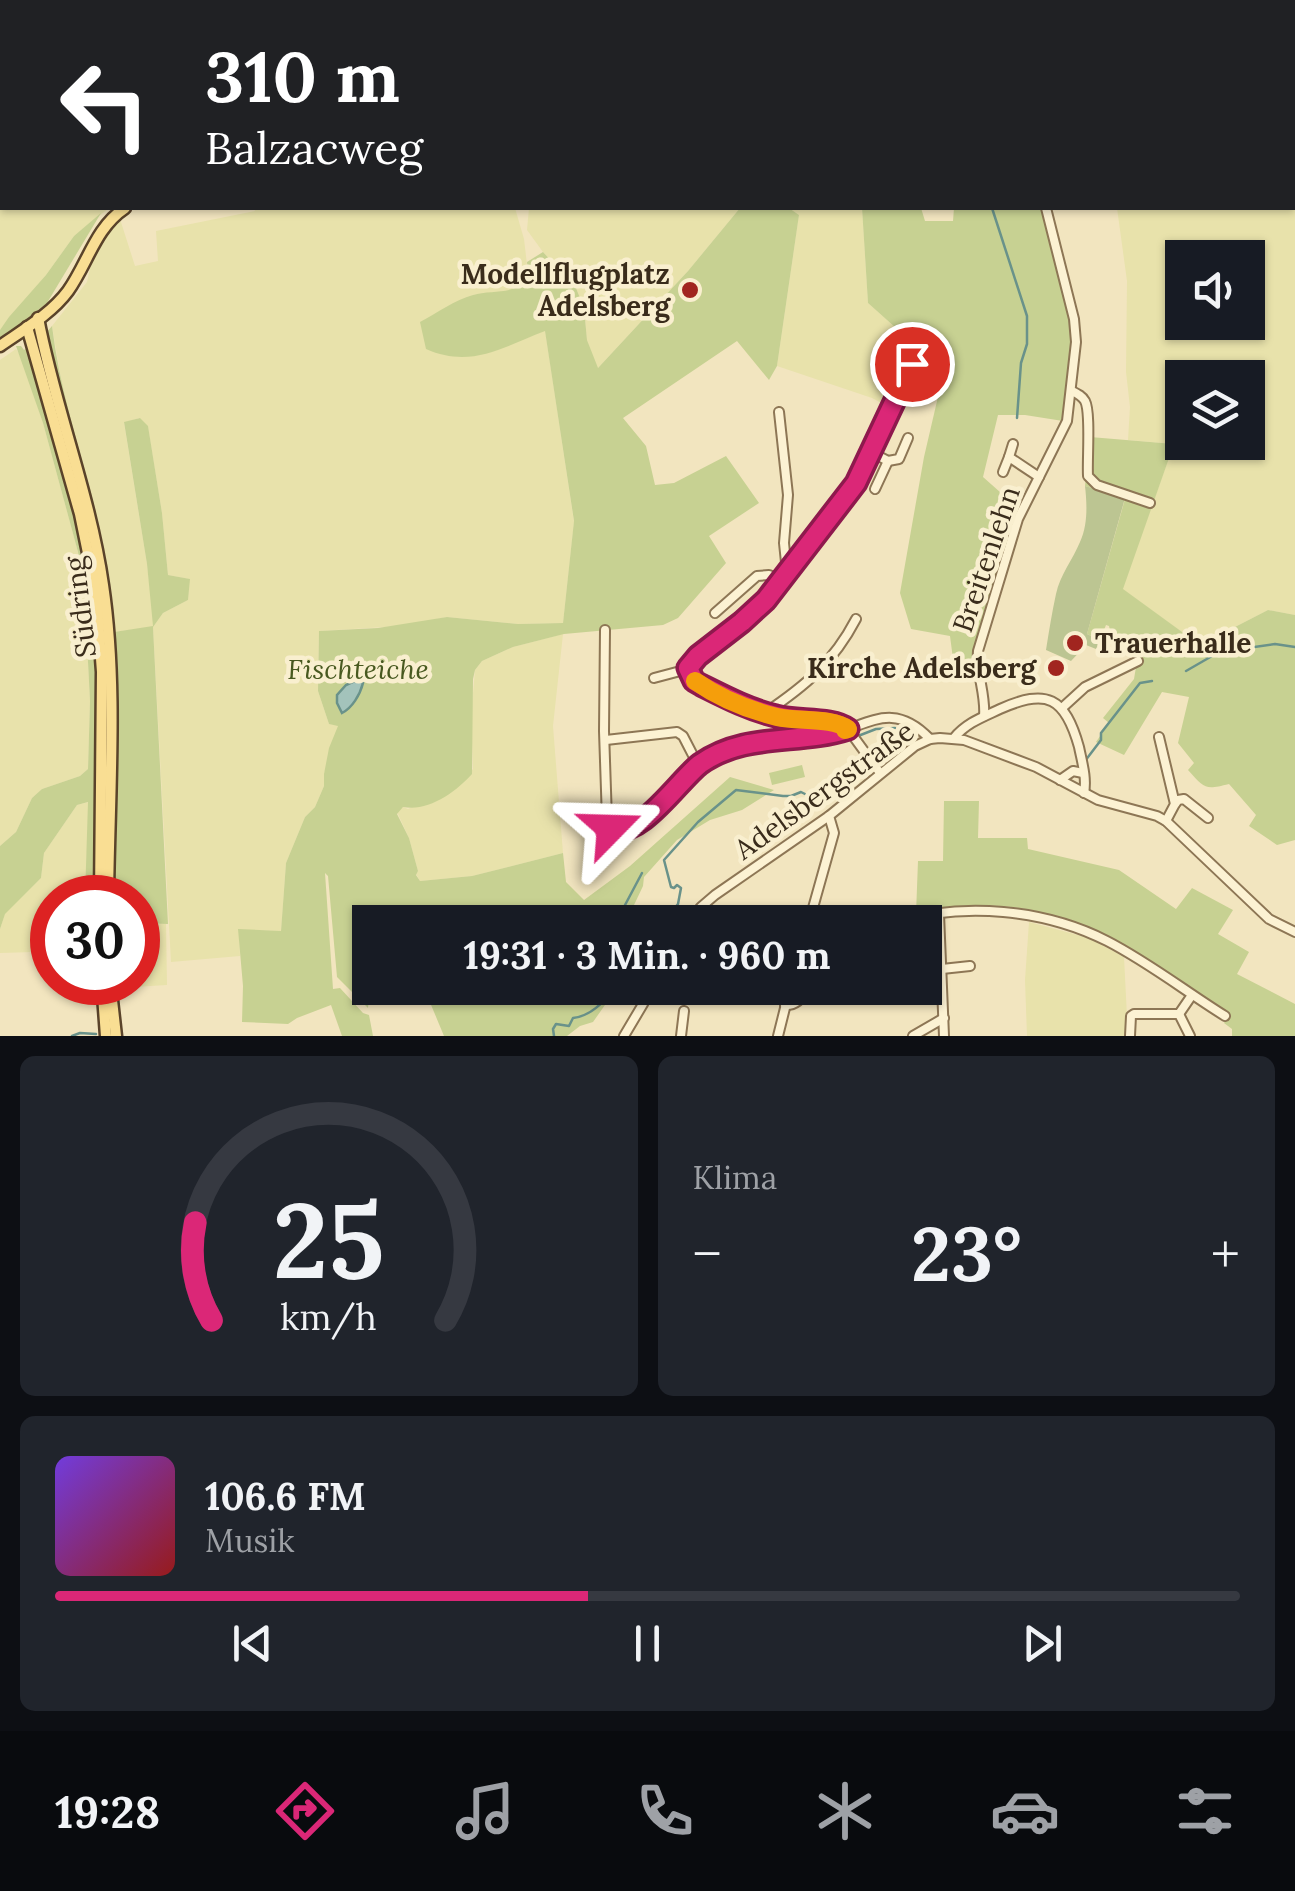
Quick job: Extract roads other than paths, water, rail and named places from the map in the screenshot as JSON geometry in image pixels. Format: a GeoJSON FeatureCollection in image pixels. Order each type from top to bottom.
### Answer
{"type":"FeatureCollection","features":[{"type":"Feature","properties":{"kind":"main road"},"geometry":{"type":"LineString","coordinates":[[0,346],[68,291],[101,230],[123,210]]}},
{"type":"Feature","properties":{"kind":"main road","name":"Südring"},"geometry":{"type":"LineString","coordinates":[[38,318],[92,527],[109,640],[105,769],[107,875]]}},
{"type":"Feature","properties":{"kind":"main road","name":"Südring"},"geometry":{"type":"LineString","coordinates":[[27,327],[92,568],[101,645],[105,769]]}},
{"type":"Feature","properties":{"kind":"main road","name":"Südring"},"geometry":{"type":"LineString","coordinates":[[101,875],[105,785]]}},
{"type":"Feature","properties":{"kind":"main road"},"geometry":{"type":"LineString","coordinates":[[104,1005],[106,1036]]}},
{"type":"Feature","properties":{"kind":"main road"},"geometry":{"type":"LineString","coordinates":[[113,1005],[116,1036]]}},
{"type":"Feature","properties":{"kind":"street","name":"Breitenlehn"},"geometry":{"type":"LineString","coordinates":[[984,716],[986,700],[978,652],[1012,534],[1067,420],[1072,391],[1074,320],[1046,210]]}},
{"type":"Feature","properties":{"kind":"street"},"geometry":{"type":"LineString","coordinates":[[654,678],[688,668],[756,611],[856,483],[912,364]]}},
{"type":"Feature","properties":{"kind":"street","name":"Breitenlehn"},"geometry":{"type":"LineString","coordinates":[[1072,391],[1084,398],[1088,412],[1088,476],[1097,485],[1150,503]]}},
{"type":"Feature","properties":{"kind":"street"},"geometry":{"type":"LineString","coordinates":[[778,412],[788,495],[784,576]]}},
{"type":"Feature","properties":{"kind":"street"},"geometry":{"type":"LineString","coordinates":[[872,452],[888,460],[899,459],[908,438]]}},
{"type":"Feature","properties":{"kind":"street","name":"Breitenlehn"},"geometry":{"type":"LineString","coordinates":[[1004,472],[1013,444]]}},
{"type":"Feature","properties":{"kind":"street","name":"Breitenlehn"},"geometry":{"type":"LineString","coordinates":[[1009,457],[1038,476]]}},
{"type":"Feature","properties":{"kind":"street"},"geometry":{"type":"LineString","coordinates":[[876,489],[888,460]]}},
{"type":"Feature","properties":{"kind":"street"},"geometry":{"type":"LineString","coordinates":[[716,613],[757,576],[784,576]]}},
{"type":"Feature","properties":{"kind":"street"},"geometry":{"type":"LineString","coordinates":[[765,713],[813,678],[832,658],[856,620]]}},
{"type":"Feature","properties":{"kind":"street"},"geometry":{"type":"LineString","coordinates":[[605,630],[607,820],[614,831],[630,829],[698,765],[748,742],[819,736],[872,718],[896,719],[930,739]]}},
{"type":"Feature","properties":{"kind":"street"},"geometry":{"type":"LineString","coordinates":[[1062,708],[1085,687],[1138,661]]}},
{"type":"Feature","properties":{"kind":"street"},"geometry":{"type":"LineString","coordinates":[[688,668],[694,681],[765,713],[792,720],[837,722],[848,729],[880,774]]}},
{"type":"Feature","properties":{"kind":"street"},"geometry":{"type":"LineString","coordinates":[[954,738],[984,716],[1028,698],[1048,700],[1062,708],[1075,733],[1086,781],[1084,793]]}},
{"type":"Feature","properties":{"kind":"street"},"geometry":{"type":"LineString","coordinates":[[606,740],[676,732],[683,736],[698,765]]}},
{"type":"Feature","properties":{"kind":"street"},"geometry":{"type":"LineString","coordinates":[[1159,737],[1174,804]]}},
{"type":"Feature","properties":{"kind":"street","name":"Adelsbergstraße"},"geometry":{"type":"LineString","coordinates":[[702,905],[829,816],[915,746],[930,739],[954,738],[1036,767],[1098,800],[1157,816],[1268,919],[1295,932]]}},
{"type":"Feature","properties":{"kind":"street"},"geometry":{"type":"LineString","coordinates":[[1060,780],[1073,771],[1083,773]]}},
{"type":"Feature","properties":{"kind":"street"},"geometry":{"type":"LineString","coordinates":[[1166,822],[1174,804],[1184,799],[1208,818]]}},
{"type":"Feature","properties":{"kind":"street"},"geometry":{"type":"LineString","coordinates":[[814,905],[833,841],[834,825],[829,816]]}},
{"type":"Feature","properties":{"kind":"street"},"geometry":{"type":"LineString","coordinates":[[942,914],[999,911],[1066,925],[1125,951],[1225,1016]]}},
{"type":"Feature","properties":{"kind":"street"},"geometry":{"type":"LineString","coordinates":[[944,1036],[942,969],[970,966]]}},
{"type":"Feature","properties":{"kind":"street"},"geometry":{"type":"LineString","coordinates":[[1179,1014],[1192,995]]}},
{"type":"Feature","properties":{"kind":"street"},"geometry":{"type":"LineString","coordinates":[[624,1036],[642,1005]]}},
{"type":"Feature","properties":{"kind":"street"},"geometry":{"type":"LineString","coordinates":[[778,1036],[785,1005],[793,1005]]}},
{"type":"Feature","properties":{"kind":"street"},"geometry":{"type":"LineString","coordinates":[[681,1036],[684,1011]]}},
{"type":"Feature","properties":{"kind":"street"},"geometry":{"type":"LineString","coordinates":[[1130,1036],[1134,1014],[1179,1014]]}},
{"type":"Feature","properties":{"kind":"street"},"geometry":{"type":"LineString","coordinates":[[1179,1014],[1190,1036]]}},
{"type":"Feature","properties":{"kind":"street"},"geometry":{"type":"LineString","coordinates":[[913,1036],[944,1018]]}},
{"type":"Feature","properties":{"kind":"water"},"geometry":{"type":"Polygon","coordinates":[[[359,679],[363,683],[358,696],[342,713],[337,695],[359,679]]]}},
{"type":"Feature","properties":{"kind":"waterway"},"geometry":{"type":"LineString","coordinates":[[993,210],[1027,316],[1017,418]]}},
{"type":"Feature","properties":{"kind":"waterway"},"geometry":{"type":"LineString","coordinates":[[1186,671],[1219,652],[1275,644],[1295,647]]}},
{"type":"Feature","properties":{"kind":"waterway"},"geometry":{"type":"LineString","coordinates":[[1085,761],[1101,740],[1101,733],[1140,683],[1152,681]]}},
{"type":"Feature","properties":{"kind":"waterway"},"geometry":{"type":"LineString","coordinates":[[858,736],[876,729],[895,728]]}},
{"type":"Feature","properties":{"kind":"waterway"},"geometry":{"type":"LineString","coordinates":[[677,905],[681,888],[671,887],[664,860],[698,822],[736,790],[807,795],[841,772],[866,762]]}},
{"type":"Feature","properties":{"kind":"waterway"},"geometry":{"type":"LineString","coordinates":[[625,905],[642,873]]}},
{"type":"Feature","properties":{"kind":"waterway"},"geometry":{"type":"LineString","coordinates":[[554,1036],[556,1024],[569,1026],[573,1018],[599,1005]]}},
{"type":"Feature","properties":{"kind":"waterway"},"geometry":{"type":"LineString","coordinates":[[72,1036],[96,1034]]}},
{"type":"Feature","properties":{"kind":"place","name":"Modellflugplatz Adelsberg"},"geometry":{"type":"Point","coordinates":[690,290]}},
{"type":"Feature","properties":{"kind":"place","name":"Trauerhalle"},"geometry":{"type":"Point","coordinates":[1075,643]}},
{"type":"Feature","properties":{"kind":"place","name":"Kirche Adelsberg"},"geometry":{"type":"Point","coordinates":[1056,668]}},
{"type":"Feature","properties":{"kind":"park label","name":"Fischteiche"},"geometry":{"type":"Point","coordinates":[358,669]}}]}
